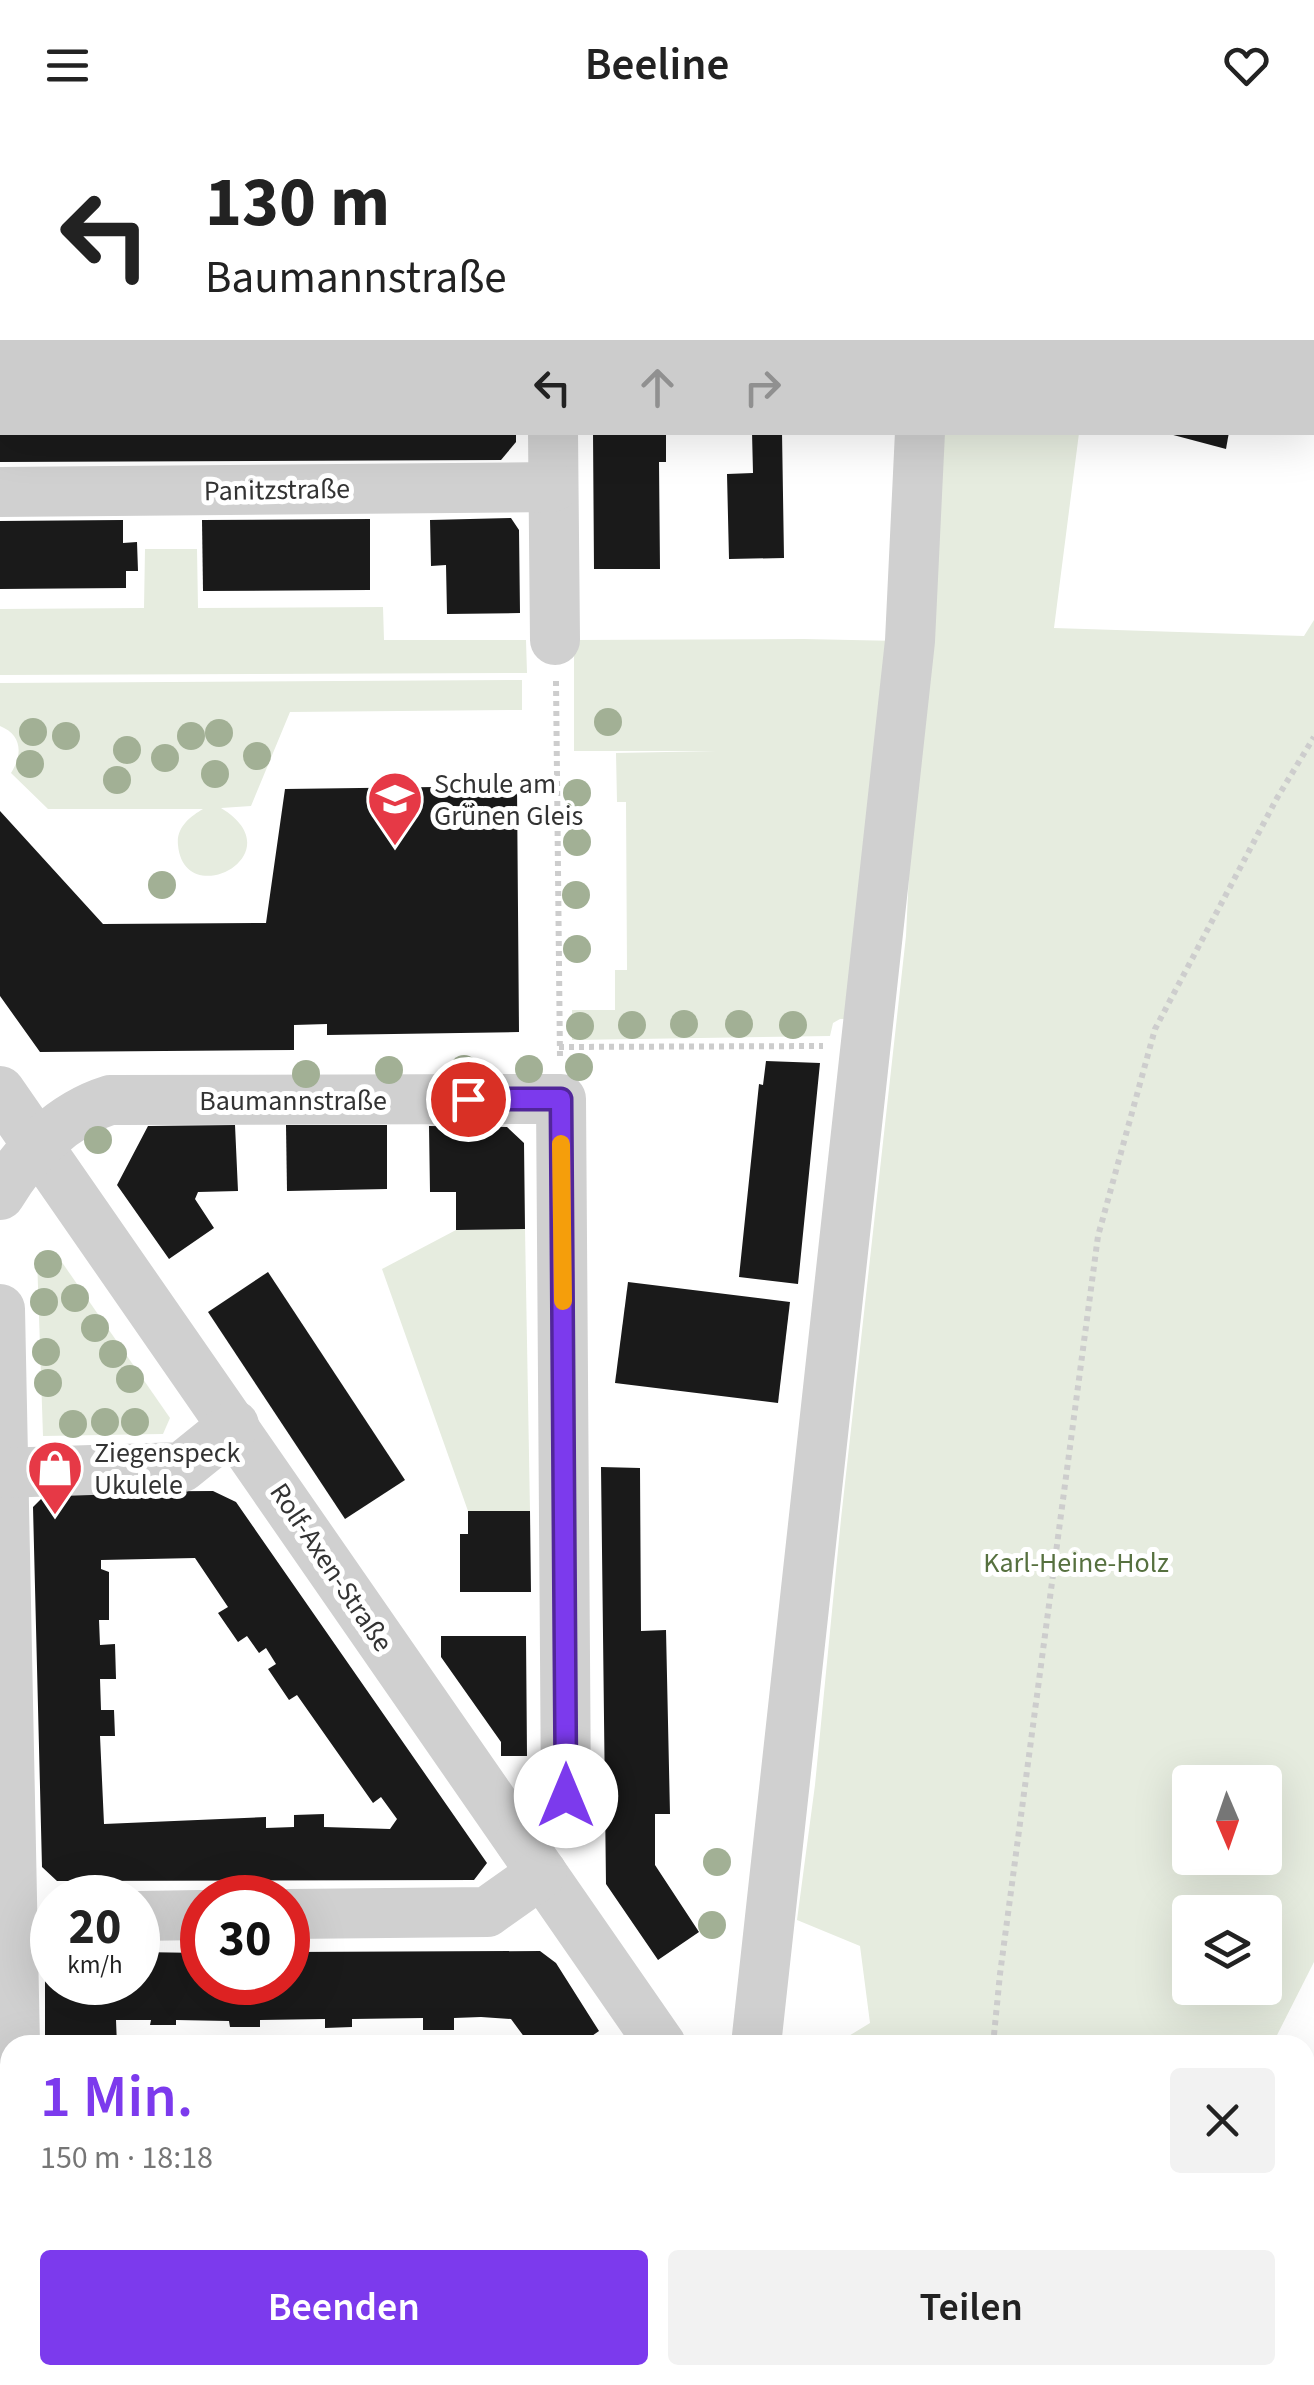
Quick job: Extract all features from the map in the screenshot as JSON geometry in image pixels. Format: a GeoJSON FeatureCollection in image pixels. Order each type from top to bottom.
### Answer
{"type":"FeatureCollection","features":[{"type":"Feature","properties":{"kind":"street"},"geometry":{"type":"LineString","coordinates":[[553,435],[556,640]]}},
{"type":"Feature","properties":{"kind":"street"},"geometry":{"type":"LineString","coordinates":[[757,2035],[910,640],[920,435]]}},
{"type":"Feature","properties":{"kind":"street","name":"Panitzstraße"},"geometry":{"type":"LineString","coordinates":[[0,492],[554,487]]}},
{"type":"Feature","properties":{"kind":"street","name":"Rolf-Axen-Straße"},"geometry":{"type":"LineString","coordinates":[[0,1091],[654,2035]]}},
{"type":"Feature","properties":{"kind":"street","name":"Baumannstraße"},"geometry":{"type":"LineString","coordinates":[[0,1196],[39,1145],[87,1108],[110,1100],[561,1099],[566,1796],[531,1857]]}},
{"type":"Feature","properties":{"kind":"street"},"geometry":{"type":"LineString","coordinates":[[0,1309],[2,1473],[22,1917],[16,2035]]}},
{"type":"Feature","properties":{"kind":"street"},"geometry":{"type":"LineString","coordinates":[[2,1473],[182,1467],[234,1426]]}},
{"type":"Feature","properties":{"kind":"street"},"geometry":{"type":"LineString","coordinates":[[310,1914],[487,1912],[531,1857]]}},
{"type":"Feature","properties":{"kind":"path"},"geometry":{"type":"LineString","coordinates":[[556,640],[559,1047],[865,1046]]}},
{"type":"Feature","properties":{"kind":"path"},"geometry":{"type":"LineString","coordinates":[[994,2035],[1098,1236],[1154,1029],[1276,798],[1314,738]]}},
{"type":"Feature","properties":{"kind":"green space","name":"Karl-Heine-Holz"},"geometry":{"type":"Polygon","coordinates":[[[930,435],[1079,435],[1054,628],[1304,636],[1314,620],[1314,1962],[1277,2035],[850,2035],[870,2023],[860,1946],[797,1920],[815,1785],[906,936],[930,435]]]}},
{"type":"Feature","properties":{"kind":"green space"},"geometry":{"type":"Polygon","coordinates":[[[145,549],[197,549],[198,608],[383,607],[384,640],[526,640],[527,673],[0,675],[0,609],[144,608],[145,549]]]}},
{"type":"Feature","properties":{"kind":"green space"},"geometry":{"type":"Polygon","coordinates":[[[574,640],[900,641],[857,1019],[833,1023],[830,1036],[572,1040],[572,1010],[615,1010],[615,970],[627,970],[626,802],[617,802],[616,753],[717,751],[574,751],[574,640]]]}},
{"type":"Feature","properties":{"kind":"green space"},"geometry":{"type":"Polygon","coordinates":[[[522,680],[522,710],[290,712],[251,806],[221,808],[241,826],[247,843],[242,858],[230,869],[214,875],[198,874],[185,865],[178,845],[182,828],[203,809],[48,809],[11,773],[18,746],[13,734],[0,726],[0,683],[522,680]]]}},
{"type":"Feature","properties":{"kind":"green space"},"geometry":{"type":"Polygon","coordinates":[[[525,1229],[530,1511],[468,1511],[382,1269],[456,1230],[525,1229]]]}},
{"type":"Feature","properties":{"kind":"green space"},"geometry":{"type":"Polygon","coordinates":[[[37,1257],[59,1258],[170,1418],[163,1434],[43,1436],[37,1257]]]}},
{"type":"Feature","properties":{"kind":"building"},"geometry":{"type":"Polygon","coordinates":[[[0,435],[516,435],[516,442],[501,460],[0,462],[0,435]]]}},
{"type":"Feature","properties":{"kind":"building"},"geometry":{"type":"Polygon","coordinates":[[[593,435],[666,435],[666,462],[659,462],[660,569],[594,569],[593,435]]]}},
{"type":"Feature","properties":{"kind":"building"},"geometry":{"type":"Polygon","coordinates":[[[752,435],[782,435],[784,558],[729,559],[727,474],[753,473],[752,435]]]}},
{"type":"Feature","properties":{"kind":"building"},"geometry":{"type":"Polygon","coordinates":[[[1173,435],[1228,435],[1226,449],[1173,435]]]}},
{"type":"Feature","properties":{"kind":"building"},"geometry":{"type":"Polygon","coordinates":[[[511,518],[519,530],[520,613],[447,614],[446,565],[431,566],[430,520],[511,518]]]}},
{"type":"Feature","properties":{"kind":"building"},"geometry":{"type":"Polygon","coordinates":[[[370,519],[370,590],[203,591],[202,520],[370,519]]]}},
{"type":"Feature","properties":{"kind":"building"},"geometry":{"type":"Polygon","coordinates":[[[123,520],[123,543],[137,542],[138,571],[126,571],[126,588],[0,589],[0,521],[123,520]]]}},
{"type":"Feature","properties":{"kind":"building"},"geometry":{"type":"Polygon","coordinates":[[[517,786],[519,1032],[327,1035],[327,1024],[294,1025],[294,1050],[40,1052],[0,996],[0,811],[103,924],[266,923],[285,789],[517,786]]]}},
{"type":"Feature","properties":{"kind":"building"},"geometry":{"type":"Polygon","coordinates":[[[766,1061],[820,1063],[798,1284],[739,1277],[759,1084],[763,1085],[766,1061]]]}},
{"type":"Feature","properties":{"kind":"building"},"geometry":{"type":"Polygon","coordinates":[[[235,1125],[238,1191],[198,1192],[195,1199],[214,1228],[169,1259],[117,1185],[148,1126],[235,1125]]]}},
{"type":"Feature","properties":{"kind":"building"},"geometry":{"type":"Polygon","coordinates":[[[286,1125],[387,1125],[387,1189],[287,1191],[286,1125]]]}},
{"type":"Feature","properties":{"kind":"building"},"geometry":{"type":"Polygon","coordinates":[[[429,1126],[507,1127],[524,1143],[525,1229],[456,1230],[456,1192],[430,1192],[429,1126]]]}},
{"type":"Feature","properties":{"kind":"building"},"geometry":{"type":"Polygon","coordinates":[[[268,1272],[405,1480],[345,1519],[208,1312],[268,1272]]]}},
{"type":"Feature","properties":{"kind":"building"},"geometry":{"type":"Polygon","coordinates":[[[628,1282],[790,1302],[778,1403],[615,1383],[628,1282]]]}},
{"type":"Feature","properties":{"kind":"building"},"geometry":{"type":"Polygon","coordinates":[[[601,1467],[640,1468],[641,1631],[666,1630],[670,1814],[655,1814],[655,1865],[699,1932],[658,1960],[606,1884],[601,1467]]]}},
{"type":"Feature","properties":{"kind":"building"},"geometry":{"type":"Polygon","coordinates":[[[213,1491],[236,1502],[487,1863],[474,1880],[310,1880],[310,1875],[180,1875],[180,1881],[160,1881],[160,1875],[51,1875],[42,1867],[33,1507],[48,1492],[213,1491]],[[195,1558],[101,1560],[101,1569],[109,1572],[109,1620],[99,1620],[100,1645],[115,1644],[116,1679],[100,1679],[101,1710],[114,1710],[115,1736],[100,1736],[104,1824],[266,1817],[266,1828],[294,1827],[294,1815],[324,1814],[324,1827],[390,1829],[397,1819],[381,1797],[373,1803],[297,1695],[289,1700],[268,1669],[276,1664],[266,1648],[259,1653],[247,1636],[238,1642],[218,1613],[228,1607],[195,1558]]]}},
{"type":"Feature","properties":{"kind":"building"},"geometry":{"type":"Polygon","coordinates":[[[468,1511],[530,1511],[531,1592],[460,1592],[460,1534],[468,1534],[468,1511]]]}},
{"type":"Feature","properties":{"kind":"building"},"geometry":{"type":"Polygon","coordinates":[[[441,1636],[526,1636],[527,1756],[501,1756],[501,1742],[441,1657],[441,1636]]]}},
{"type":"Feature","properties":{"kind":"building"},"geometry":{"type":"Polygon","coordinates":[[[540,1951],[556,1963],[599,2031],[593,2035],[523,2035],[511,2019],[481,2017],[454,2018],[454,2030],[423,2030],[423,2018],[352,2019],[352,2027],[325,2028],[325,2019],[260,2020],[260,2027],[230,2027],[229,2021],[176,2020],[176,2025],[150,2025],[151,2020],[116,2020],[117,2035],[45,2035],[45,2005],[160,2005],[160,1952],[180,1953],[180,2005],[310,2005],[310,1952],[540,1951]]]}},
{"type":"Feature","properties":{"kind":"slow traffic"},"geometry":{"type":"LineString","coordinates":[[561,1144],[563,1301]]}},
{"type":"Feature","properties":{"kind":"place","name":"Schule am Grünen Gleis"},"geometry":{"type":"Point","coordinates":[395,848]}},
{"type":"Feature","properties":{"kind":"place","name":"Ziegenspeck Ukulele"},"geometry":{"type":"Point","coordinates":[55,1517]}},
{"type":"Feature","properties":{"kind":"route"},"geometry":{"type":"LineString","coordinates":[[468,1099],[561,1099],[566,1796]]}}]}
